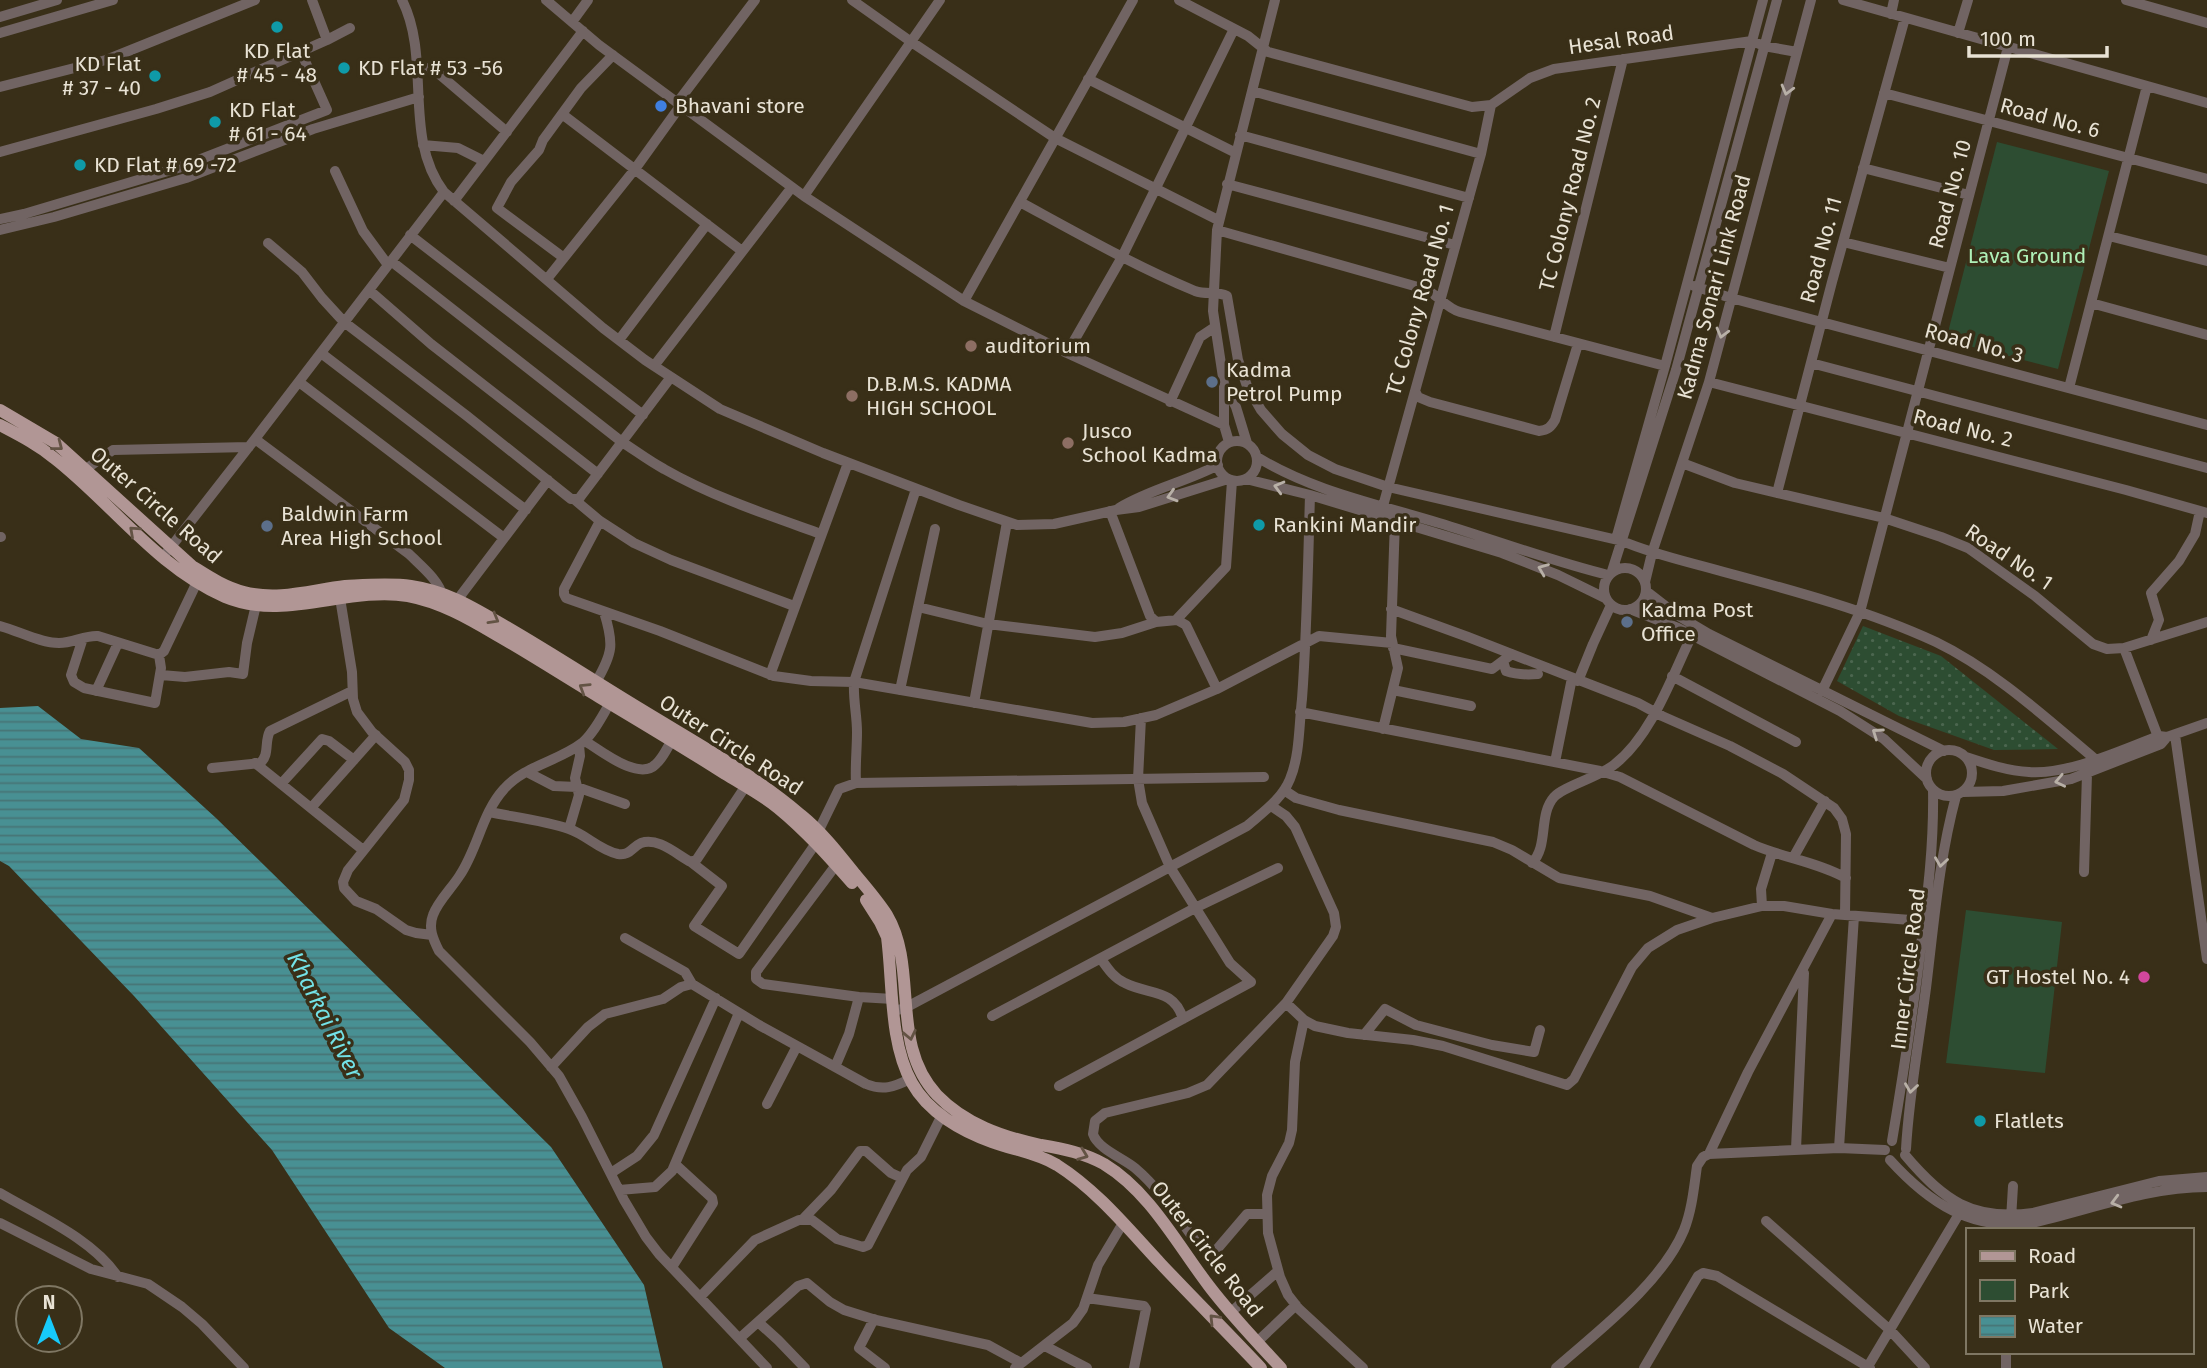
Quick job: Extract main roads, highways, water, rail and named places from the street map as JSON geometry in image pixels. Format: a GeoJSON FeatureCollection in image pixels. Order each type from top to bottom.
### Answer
{"type":"FeatureCollection","features":[{"type":"Feature","properties":{"kind":"main road","name":"Outer Circle Road"},"geometry":{"type":"LineString","coordinates":[[0,410],[56,443],[136,518],[197,582],[228,598],[256,605],[288,605],[381,595],[406,596],[428,601],[513,644],[776,806],[817,837],[858,878],[886,913],[900,953],[897,1006],[924,1076],[935,1093],[952,1109],[979,1126],[1002,1136],[1086,1155],[1125,1180],[1146,1200],[1210,1287],[1281,1368]]}},
{"type":"Feature","properties":{"kind":"main road","name":"Outer Circle Road"},"geometry":{"type":"LineString","coordinates":[[0,425],[36,444],[167,552],[215,581],[243,592],[269,596],[301,594],[345,586],[382,585],[407,585],[442,592],[503,624],[774,793],[804,817],[836,865],[870,906],[887,937],[897,1006],[899,1049],[910,1079],[923,1099],[953,1124],[982,1138],[1041,1157],[1056,1165],[1094,1195],[1261,1368]]}},
{"type":"Feature","properties":{"kind":"water","name":"Kharkai River"},"geometry":{"type":"Polygon","coordinates":[[[38,706],[81,739],[139,748],[216,818],[551,1147],[644,1285],[663,1368],[445,1368],[389,1328],[272,1150],[134,996],[9,866],[0,861],[0,708],[38,706]]]}},
{"type":"Feature","properties":{"kind":"place","name":"KD Flat # 45 - 48"},"geometry":{"type":"Point","coordinates":[277,27]}},
{"type":"Feature","properties":{"kind":"place","name":"KD Flat # 53 -56"},"geometry":{"type":"Point","coordinates":[344,68]}},
{"type":"Feature","properties":{"kind":"place","name":"KD Flat # 37 - 40"},"geometry":{"type":"Point","coordinates":[155,76]}},
{"type":"Feature","properties":{"kind":"place","name":"Bhavani store"},"geometry":{"type":"Point","coordinates":[661,106]}},
{"type":"Feature","properties":{"kind":"place","name":"KD Flat # 61 - 64"},"geometry":{"type":"Point","coordinates":[215,122]}},
{"type":"Feature","properties":{"kind":"place","name":"KD Flat # 69 -72"},"geometry":{"type":"Point","coordinates":[80,165]}},
{"type":"Feature","properties":{"kind":"place","name":"auditorium"},"geometry":{"type":"Point","coordinates":[971,346]}},
{"type":"Feature","properties":{"kind":"place","name":"Kadma Petrol Pump"},"geometry":{"type":"Point","coordinates":[1212,382]}},
{"type":"Feature","properties":{"kind":"place","name":"D.B.M.S. KADMA HIGH SCHOOL"},"geometry":{"type":"Point","coordinates":[852,396]}},
{"type":"Feature","properties":{"kind":"place","name":"Jusco School Kadma"},"geometry":{"type":"Point","coordinates":[1068,443]}},
{"type":"Feature","properties":{"kind":"place","name":"Rankini Mandir"},"geometry":{"type":"Point","coordinates":[1259,525]}},
{"type":"Feature","properties":{"kind":"place","name":"Baldwin Farm Area High School"},"geometry":{"type":"Point","coordinates":[267,526]}},
{"type":"Feature","properties":{"kind":"place","name":"Kadma Post Office"},"geometry":{"type":"Point","coordinates":[1627,622]}},
{"type":"Feature","properties":{"kind":"place","name":"GT Hostel No. 4"},"geometry":{"type":"Point","coordinates":[2144,977]}},
{"type":"Feature","properties":{"kind":"place","name":"Flatlets"},"geometry":{"type":"Point","coordinates":[1980,1121]}},
{"type":"Feature","properties":{"kind":"park label","name":"Lava Ground"},"geometry":{"type":"Point","coordinates":[2027,256]}}]}
